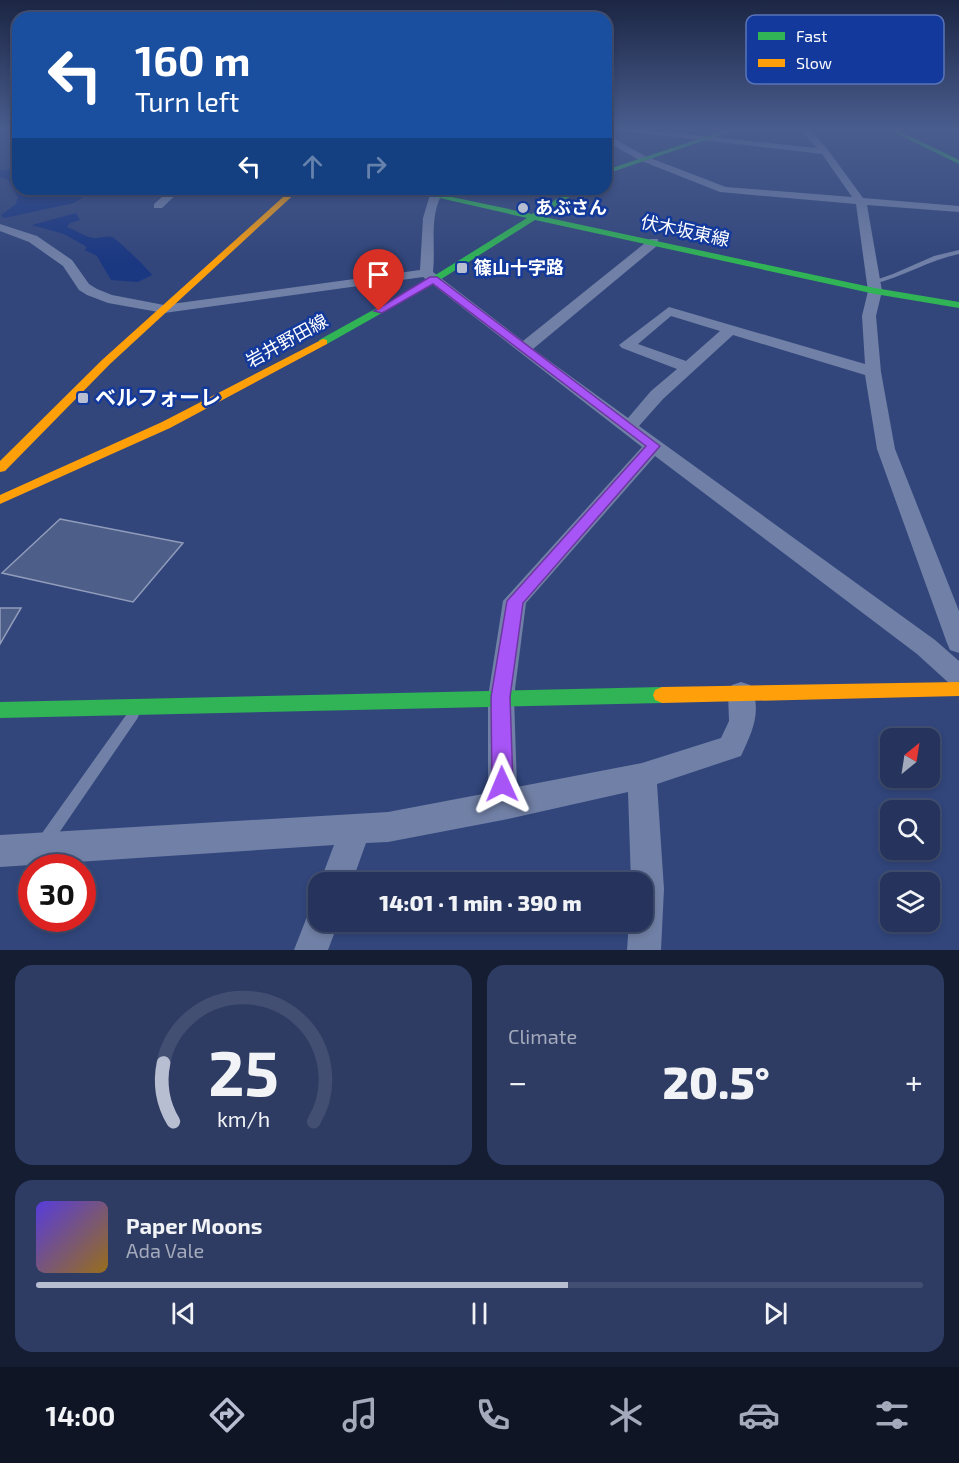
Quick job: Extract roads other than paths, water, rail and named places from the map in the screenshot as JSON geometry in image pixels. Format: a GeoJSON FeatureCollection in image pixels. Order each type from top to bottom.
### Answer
{"type":"FeatureCollection","features":[{"type":"Feature","properties":{"kind":"main road"},"geometry":{"type":"LineString","coordinates":[[1,465],[164,309],[289,195]]}},
{"type":"Feature","properties":{"kind":"main road","name":"伏木坂東線"},"geometry":{"type":"LineString","coordinates":[[449,195],[533,216],[959,305]]}},
{"type":"Feature","properties":{"kind":"main road","name":"岩井野田線"},"geometry":{"type":"LineString","coordinates":[[0,500],[168,426],[568,195]]}},
{"type":"Feature","properties":{"kind":"main road"},"geometry":{"type":"LineString","coordinates":[[0,710],[501,697],[959,689]]}},
{"type":"Feature","properties":{"kind":"street"},"geometry":{"type":"LineString","coordinates":[[684,174],[724,190],[959,210]]}},
{"type":"Feature","properties":{"kind":"street"},"geometry":{"type":"LineString","coordinates":[[841,174],[861,203],[874,286],[869,316],[873,372],[886,449],[959,643]]}},
{"type":"Feature","properties":{"kind":"street"},"geometry":{"type":"LineString","coordinates":[[158,206],[170,195]]}},
{"type":"Feature","properties":{"kind":"street"},"geometry":{"type":"LineString","coordinates":[[430,276],[428,219],[436,195]]}},
{"type":"Feature","properties":{"kind":"street"},"geometry":{"type":"LineString","coordinates":[[0,227],[33,239],[68,263],[84,287],[108,299],[164,309],[430,276],[523,349],[926,646],[959,678]]}},
{"type":"Feature","properties":{"kind":"street"},"geometry":{"type":"LineString","coordinates":[[523,349],[654,242]]}},
{"type":"Feature","properties":{"kind":"street"},"geometry":{"type":"LineString","coordinates":[[688,367],[627,345],[669,311],[873,372]]}},
{"type":"Feature","properties":{"kind":"street"},"geometry":{"type":"LineString","coordinates":[[629,428],[657,395],[731,329]]}},
{"type":"Feature","properties":{"kind":"street"},"geometry":{"type":"LineString","coordinates":[[503,806],[501,697],[515,601],[654,446]]}},
{"type":"Feature","properties":{"kind":"street"},"geometry":{"type":"LineString","coordinates":[[0,850],[388,827],[503,806],[642,776],[731,747],[743,721],[741,693]]}},
{"type":"Feature","properties":{"kind":"street"},"geometry":{"type":"LineString","coordinates":[[642,776],[648,889],[644,950]]}},
{"type":"Feature","properties":{"kind":"street"},"geometry":{"type":"LineString","coordinates":[[340,872],[356,829]]}},
{"type":"Feature","properties":{"kind":"street"},"geometry":{"type":"LineString","coordinates":[[311,950],[318,932]]}},
{"type":"Feature","properties":{"kind":"lane"},"geometry":{"type":"LineString","coordinates":[[874,286],[928,259],[959,252]]}},
{"type":"Feature","properties":{"kind":"lane"},"geometry":{"type":"LineString","coordinates":[[40,848],[139,706]]}},
{"type":"Feature","properties":{"kind":"water"},"geometry":{"type":"Polygon","coordinates":[[[0,174],[12,174],[12,187],[7,179],[0,177],[0,174]]]}},
{"type":"Feature","properties":{"kind":"water"},"geometry":{"type":"Polygon","coordinates":[[[17,195],[86,195],[74,203],[4,218],[1,215],[16,204],[17,195]]]}},
{"type":"Feature","properties":{"kind":"water"},"geometry":{"type":"Polygon","coordinates":[[[76,213],[80,220],[70,223],[67,227],[90,237],[112,237],[152,275],[138,282],[111,280],[97,256],[85,250],[87,247],[64,234],[32,225],[76,213]]]}},
{"type":"Feature","properties":{"kind":"place","name":"あぶさん"},"geometry":{"type":"Point","coordinates":[523,208]}},
{"type":"Feature","properties":{"kind":"place","name":"篠山十字路"},"geometry":{"type":"Point","coordinates":[462,268]}},
{"type":"Feature","properties":{"kind":"place","name":"ベルフォーレ"},"geometry":{"type":"Point","coordinates":[83,398]}}]}
